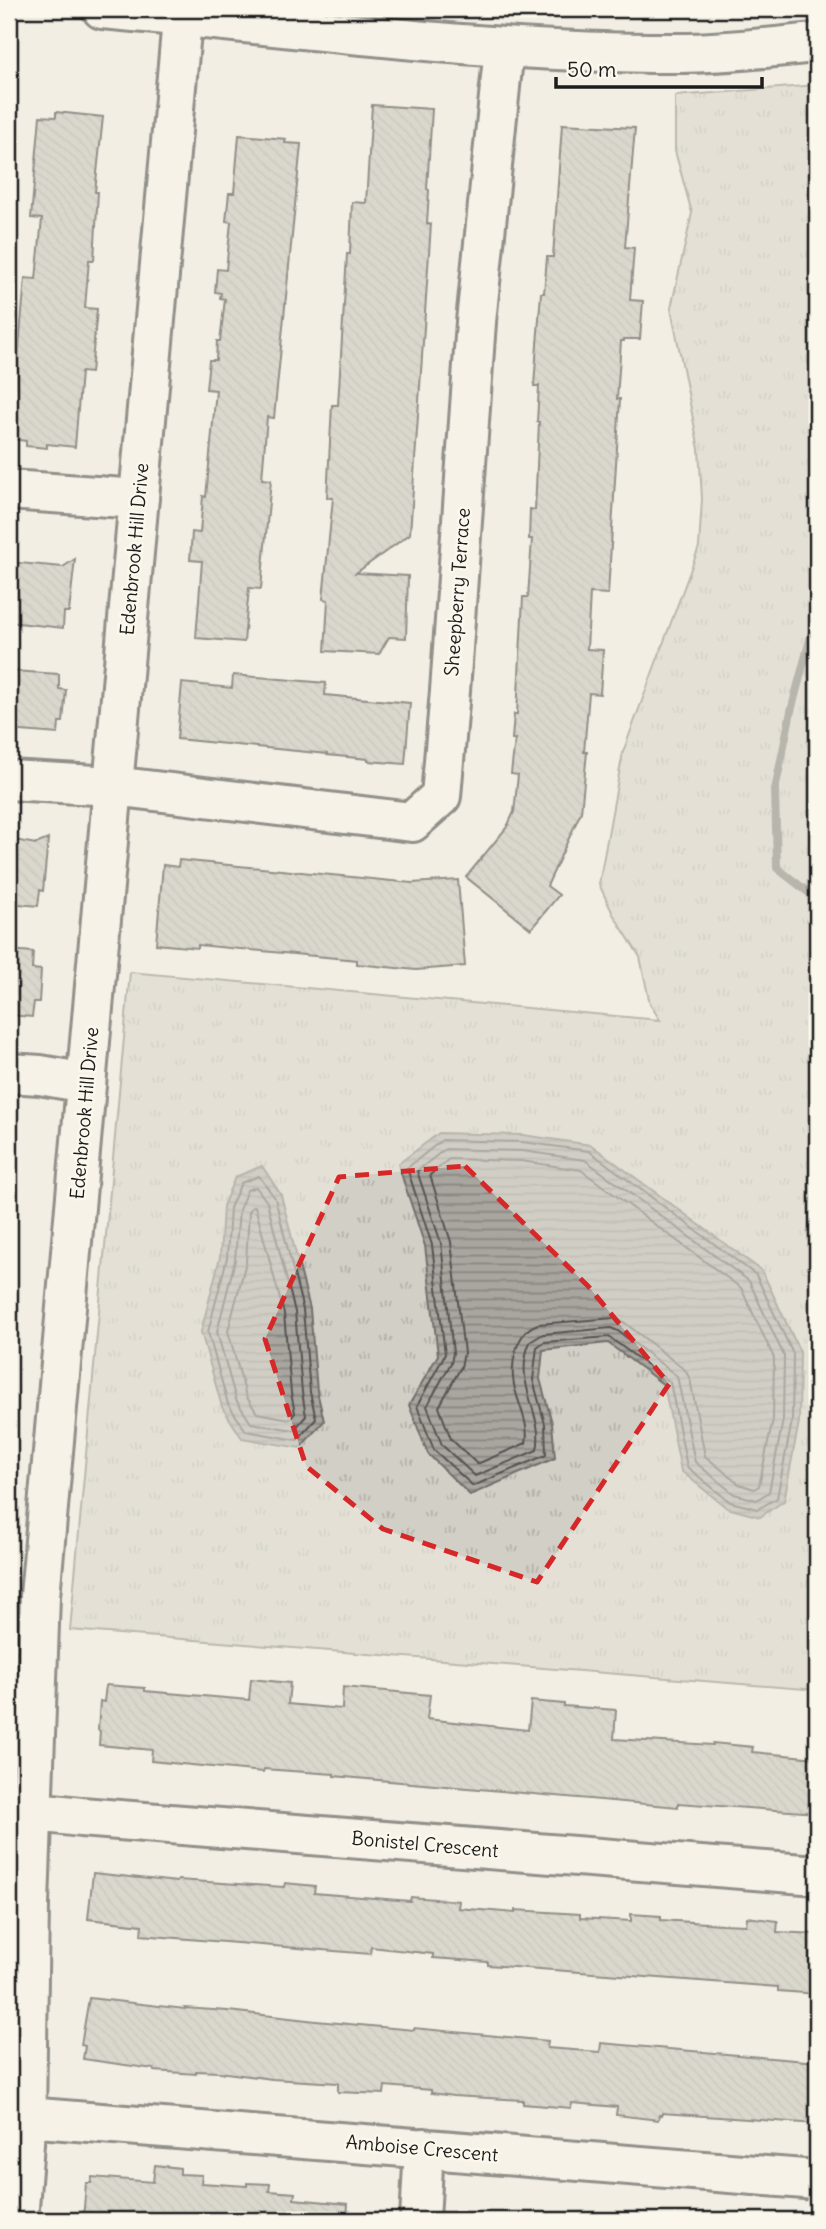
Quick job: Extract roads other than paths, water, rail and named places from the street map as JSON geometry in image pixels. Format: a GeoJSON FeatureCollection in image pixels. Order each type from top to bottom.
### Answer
{"type":"FeatureCollection","features":[{"type":"Feature","properties":{"kind":"street"},"geometry":{"type":"LineString","coordinates":[[102,9],[183,12],[504,48],[680,53],[737,51],[817,43]]}},
{"type":"Feature","properties":{"kind":"street","name":"Edenbrook Hill Drive"},"geometry":{"type":"LineString","coordinates":[[18,2220],[26,2117],[29,1905],[21,1810],[183,12]]}},
{"type":"Feature","properties":{"kind":"street","name":"Sheepberry Terrace"},"geometry":{"type":"LineString","coordinates":[[9,779],[113,786],[412,822],[440,796],[450,691],[475,322],[504,48]]}},
{"type":"Feature","properties":{"kind":"street"},"geometry":{"type":"LineString","coordinates":[[9,490],[139,499]]}},
{"type":"Feature","properties":{"kind":"street"},"geometry":{"type":"LineString","coordinates":[[9,1073],[86,1083]]}},
{"type":"Feature","properties":{"kind":"street","name":"Bonistel Crescent"},"geometry":{"type":"LineString","coordinates":[[21,1810],[817,1875]]}},
{"type":"Feature","properties":{"kind":"street","name":"Amboise Crescent"},"geometry":{"type":"LineString","coordinates":[[26,2117],[817,2180]]}},
{"type":"Feature","properties":{"kind":"street"},"geometry":{"type":"LineString","coordinates":[[420,2220],[424,2148]]}},
{"type":"Feature","properties":{"kind":"water"},"geometry":{"type":"Polygon","coordinates":[[[439,1133],[523,1135],[591,1145],[762,1271],[800,1352],[799,1422],[784,1501],[760,1517],[727,1508],[681,1471],[664,1385],[608,1343],[543,1350],[540,1379],[552,1423],[555,1458],[470,1495],[428,1454],[409,1405],[438,1355],[425,1246],[398,1164],[439,1133]]]}},
{"type":"Feature","properties":{"kind":"water"},"geometry":{"type":"Polygon","coordinates":[[[262,1166],[281,1195],[310,1309],[317,1391],[324,1421],[300,1448],[242,1438],[222,1407],[201,1332],[220,1257],[223,1206],[235,1177],[262,1166]]]}},
{"type":"Feature","properties":{"kind":"waterway"},"geometry":{"type":"LineString","coordinates":[[817,613],[791,711],[775,790],[777,868],[817,899]]}}]}
